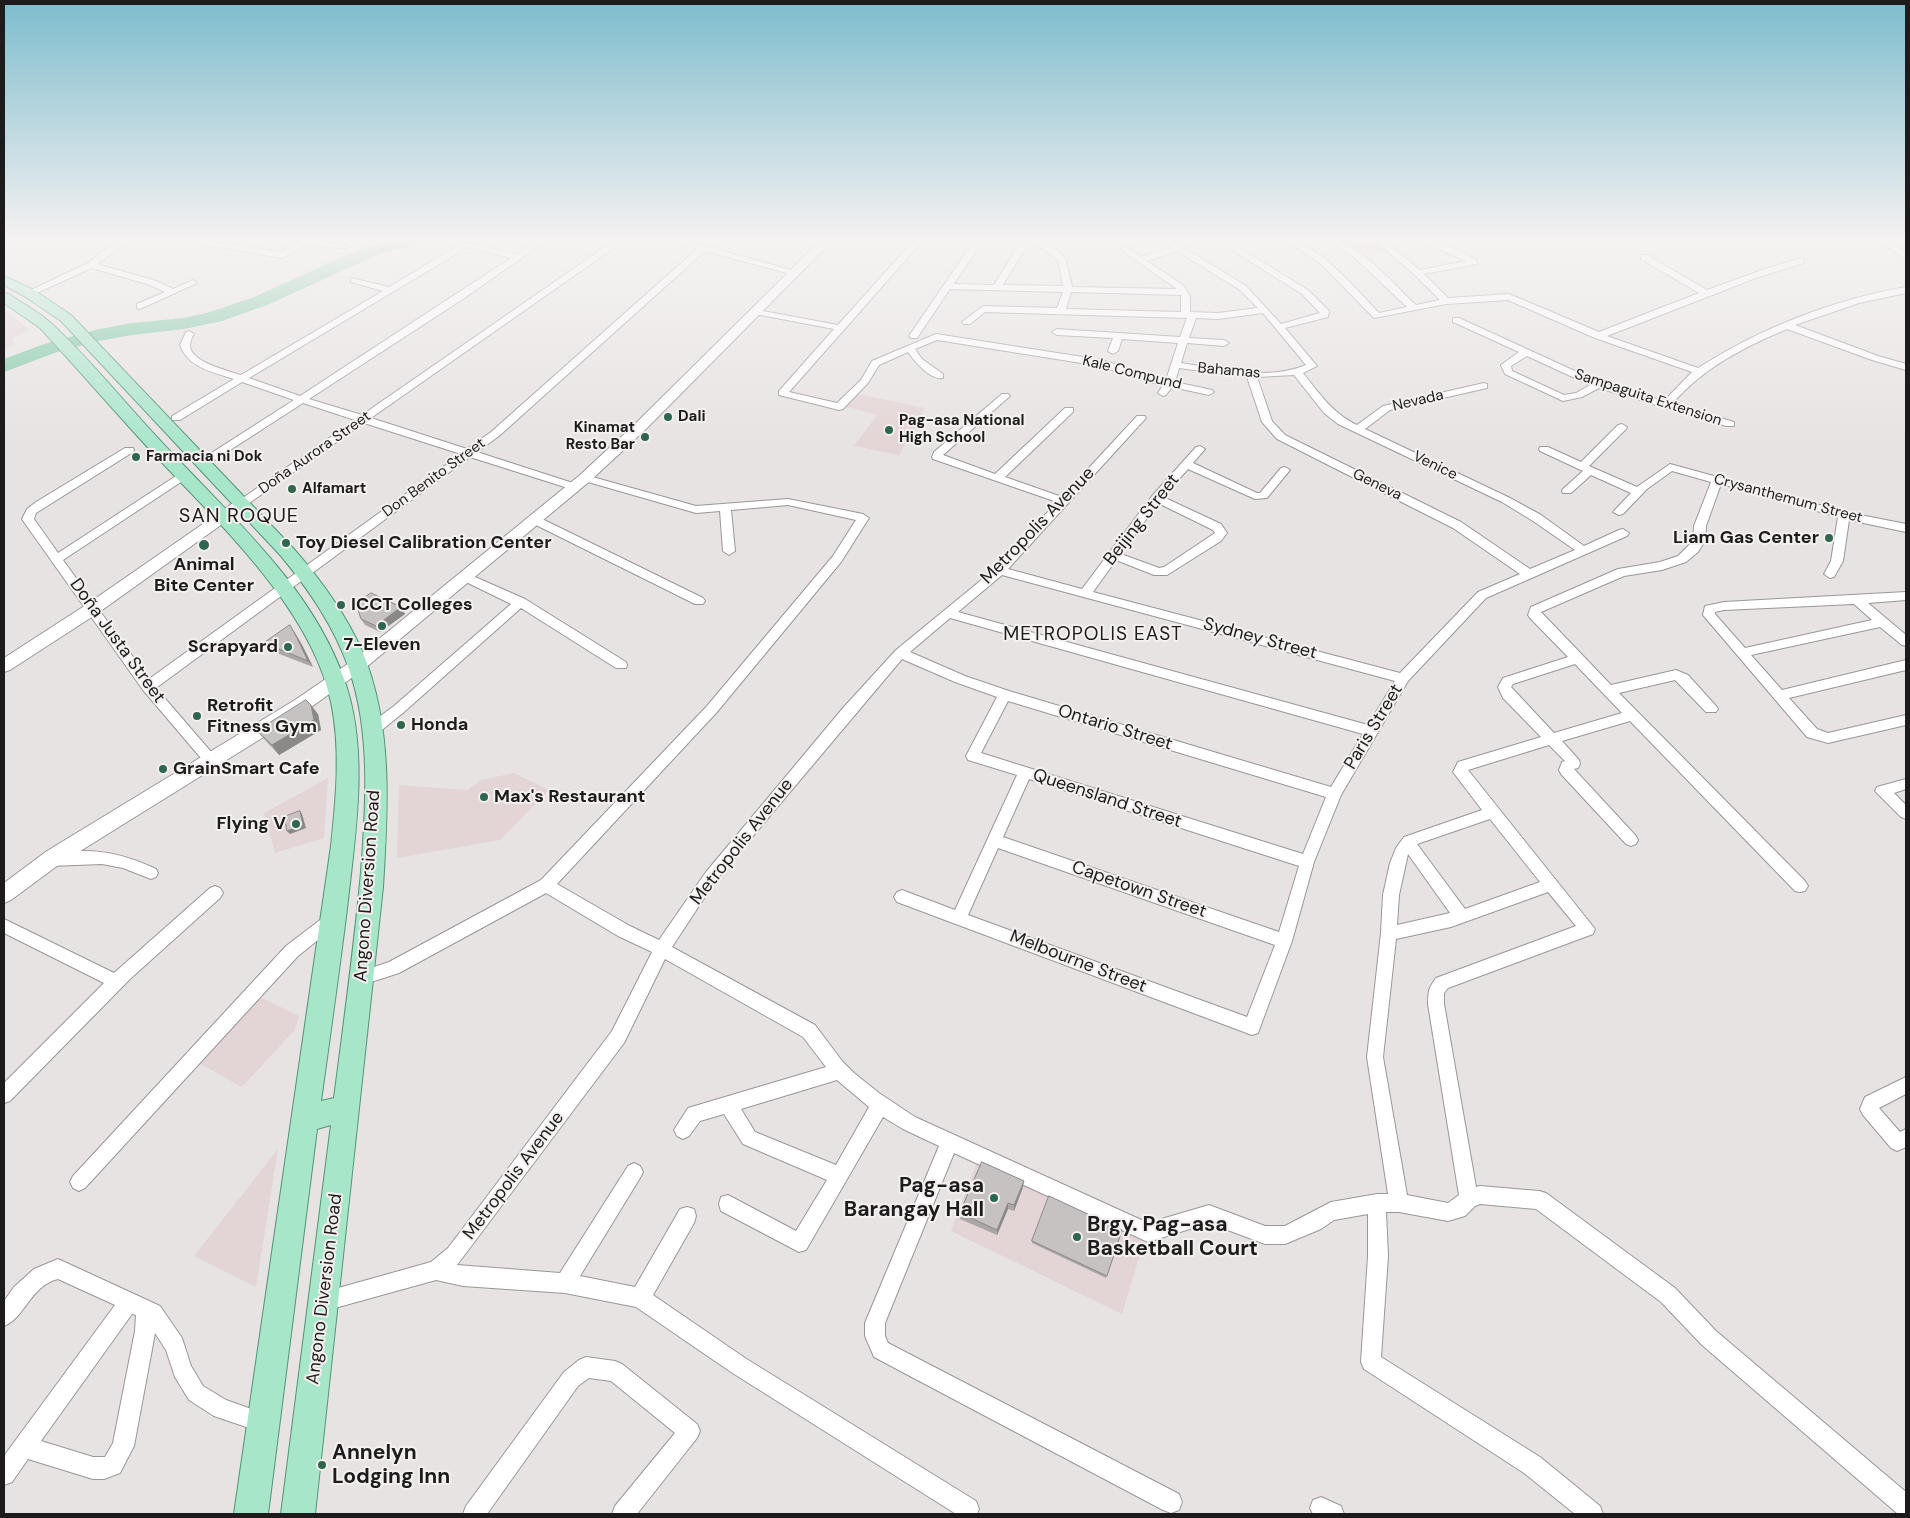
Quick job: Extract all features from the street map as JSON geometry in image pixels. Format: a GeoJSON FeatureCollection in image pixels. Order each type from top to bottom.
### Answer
{"type":"FeatureCollection","features":[{"type":"Feature","properties":{"kind":"main road","name":"Angono Diversion Road"},"geometry":{"type":"LineString","coordinates":[[21,309],[45,325],[76,358],[283,588],[298,608],[317,641],[335,682],[346,742],[346,798],[334,919],[250,1514]]}},
{"type":"Feature","properties":{"kind":"main road","name":"Angono Diversion Road"},"geometry":{"type":"LineString","coordinates":[[52,309],[66,318],[98,351],[305,572],[342,631],[358,664],[366,690],[372,730],[376,790],[374,847],[362,978],[298,1514]]}},
{"type":"Feature","properties":{"kind":"main road"},"geometry":{"type":"LineString","coordinates":[[306,1118],[346,1108]]}},
{"type":"Feature","properties":{"kind":"street"},"geometry":{"type":"LineString","coordinates":[[176,418],[359,309]]}},
{"type":"Feature","properties":{"kind":"street"},"geometry":{"type":"LineString","coordinates":[[203,463],[442,309]]}},
{"type":"Feature","properties":{"kind":"street","name":"Doña Aurora Street"},"geometry":{"type":"LineString","coordinates":[[4,666],[92,608],[522,309]]}},
{"type":"Feature","properties":{"kind":"street","name":"Don Benito Street"},"geometry":{"type":"LineString","coordinates":[[148,687],[495,434],[635,309]]}},
{"type":"Feature","properties":{"kind":"street"},"geometry":{"type":"LineString","coordinates":[[4,894],[50,860],[335,682],[536,520],[580,482],[641,426],[757,309]]}},
{"type":"Feature","properties":{"kind":"street"},"geometry":{"type":"LineString","coordinates":[[859,309],[782,393],[840,407],[865,381],[875,364],[910,348],[920,361],[940,376]]}},
{"type":"Feature","properties":{"kind":"street"},"geometry":{"type":"LineString","coordinates":[[914,336],[932,309]]}},
{"type":"Feature","properties":{"kind":"street"},"geometry":{"type":"LineString","coordinates":[[967,322],[983,309],[1119,336],[1224,343]]}},
{"type":"Feature","properties":{"kind":"street"},"geometry":{"type":"LineString","coordinates":[[1060,323],[1063,309]]}},
{"type":"Feature","properties":{"kind":"street"},"geometry":{"type":"LineString","coordinates":[[1163,393],[1169,384],[1185,340],[1189,316],[1188,309]]}},
{"type":"Feature","properties":{"kind":"street"},"geometry":{"type":"LineString","coordinates":[[1060,323],[1218,316],[1266,310],[1279,327],[1324,315],[1325,311],[1323,309]]}},
{"type":"Feature","properties":{"kind":"street"},"geometry":{"type":"LineString","coordinates":[[1370,309],[1377,316],[1406,309]]}},
{"type":"Feature","properties":{"kind":"street"},"geometry":{"type":"LineString","coordinates":[[1536,309],[1632,349],[1699,371]]}},
{"type":"Feature","properties":{"kind":"street"},"geometry":{"type":"LineString","coordinates":[[1598,336],[1670,309]]}},
{"type":"Feature","properties":{"kind":"street"},"geometry":{"type":"LineString","coordinates":[[1666,405],[1699,371],[1751,342],[1832,309]]}},
{"type":"Feature","properties":{"kind":"street"},"geometry":{"type":"LineString","coordinates":[[755,311],[842,328]]}},
{"type":"Feature","properties":{"kind":"street","name":"Sampaguita Extension"},"geometry":{"type":"LineString","coordinates":[[1456,320],[1598,385],[1730,424]]}},
{"type":"Feature","properties":{"kind":"street"},"geometry":{"type":"LineString","coordinates":[[1788,326],[1875,358],[1906,367]]}},
{"type":"Feature","properties":{"kind":"street","name":"Bahamas"},"geometry":{"type":"LineString","coordinates":[[1175,365],[1251,375],[1297,372],[1312,366],[1279,327]]}},
{"type":"Feature","properties":{"kind":"street"},"geometry":{"type":"LineString","coordinates":[[188,334],[185,346],[188,354],[194,360],[303,400],[470,453],[696,510],[788,502],[863,518],[837,559],[712,709],[620,809],[546,885],[393,968],[362,978]]}},
{"type":"Feature","properties":{"kind":"street"},"geometry":{"type":"LineString","coordinates":[[1113,351],[1119,336]]}},
{"type":"Feature","properties":{"kind":"street","name":"Kale Compund"},"geometry":{"type":"LineString","coordinates":[[910,348],[936,337],[1102,363],[1122,369],[1135,376],[1209,392]]}},
{"type":"Feature","properties":{"kind":"street"},"geometry":{"type":"LineString","coordinates":[[1525,353],[1506,365],[1508,372],[1563,398],[1579,395],[1598,385]]}},
{"type":"Feature","properties":{"kind":"street","name":"Venice"},"geometry":{"type":"LineString","coordinates":[[1297,372],[1328,411],[1342,422],[1506,500],[1537,518],[1583,550]]}},
{"type":"Feature","properties":{"kind":"street","name":"Geneva"},"geometry":{"type":"LineString","coordinates":[[1251,375],[1268,422],[1281,437],[1457,524],[1529,574]]}},
{"type":"Feature","properties":{"kind":"street","name":"Nevada"},"geometry":{"type":"LineString","coordinates":[[1358,429],[1386,408],[1484,386]]}},
{"type":"Feature","properties":{"kind":"street"},"geometry":{"type":"LineString","coordinates":[[1005,396],[938,454],[937,457],[1064,501]]}},
{"type":"Feature","properties":{"kind":"street"},"geometry":{"type":"LineString","coordinates":[[997,478],[1069,410]]}},
{"type":"Feature","properties":{"kind":"street","name":"Metropolis Avenue"},"geometry":{"type":"LineString","coordinates":[[324,1301],[436,1270],[455,1255],[618,1037],[662,949],[711,876],[848,712],[900,653],[1000,570],[1141,418]]}},
{"type":"Feature","properties":{"kind":"street"},"geometry":{"type":"LineString","coordinates":[[1567,491],[1622,427]]}},
{"type":"Feature","properties":{"kind":"street","name":"Beijing Street"},"geometry":{"type":"LineString","coordinates":[[1086,592],[1156,498],[1200,449]]}},
{"type":"Feature","properties":{"kind":"street"},"geometry":{"type":"LineString","coordinates":[[1544,449],[1638,492],[1619,512]]}},
{"type":"Feature","properties":{"kind":"street","name":"Doña Justa Street"},"geometry":{"type":"LineString","coordinates":[[129,450],[40,504],[31,511],[28,519],[58,558],[148,687],[211,760]]}},
{"type":"Feature","properties":{"kind":"street"},"geometry":{"type":"LineString","coordinates":[[1186,464],[1256,496],[1263,496],[1285,470]]}},
{"type":"Feature","properties":{"kind":"street","name":"Crysanthemum Street"},"geometry":{"type":"LineString","coordinates":[[1638,492],[1670,467],[1844,515],[1906,528]]}},
{"type":"Feature","properties":{"kind":"street"},"geometry":{"type":"LineString","coordinates":[[58,558],[183,476]]}},
{"type":"Feature","properties":{"kind":"street"},"geometry":{"type":"LineString","coordinates":[[1717,480],[1700,526],[1699,541],[1694,549],[1682,559],[1662,566],[1622,572],[1533,612],[1800,886]]}},
{"type":"Feature","properties":{"kind":"street"},"geometry":{"type":"LineString","coordinates":[[1113,555],[1158,572],[1167,571],[1217,538],[1221,533],[1217,527],[1156,498]]}},
{"type":"Feature","properties":{"kind":"street"},"geometry":{"type":"LineString","coordinates":[[725,508],[729,551]]}},
{"type":"Feature","properties":{"kind":"street"},"geometry":{"type":"LineString","coordinates":[[1830,574],[1837,561],[1844,515]]}},
{"type":"Feature","properties":{"kind":"street"},"geometry":{"type":"LineString","coordinates":[[536,520],[699,601]]}},
{"type":"Feature","properties":{"kind":"street","name":"Paris Street"},"geometry":{"type":"LineString","coordinates":[[1252,1027],[1284,940],[1308,862],[1334,794],[1403,678],[1482,595],[1623,533]]}},
{"type":"Feature","properties":{"kind":"street","name":"Sydney Street"},"geometry":{"type":"LineString","coordinates":[[1000,570],[1403,678]]}},
{"type":"Feature","properties":{"kind":"street"},"geometry":{"type":"LineString","coordinates":[[466,577],[521,602],[621,665]]}},
{"type":"Feature","properties":{"kind":"street"},"geometry":{"type":"LineString","coordinates":[[1906,596],[1709,608],[1709,615],[1812,733],[1828,738],[1906,720]]}},
{"type":"Feature","properties":{"kind":"street"},"geometry":{"type":"LineString","coordinates":[[1857,600],[1906,642]]}},
{"type":"Feature","properties":{"kind":"street"},"geometry":{"type":"LineString","coordinates":[[372,730],[400,709],[521,602]]}},
{"type":"Feature","properties":{"kind":"street"},"geometry":{"type":"LineString","coordinates":[[947,613],[1371,731]]}},
{"type":"Feature","properties":{"kind":"street"},"geometry":{"type":"LineString","coordinates":[[1741,653],[1882,622]]}},
{"type":"Feature","properties":{"kind":"street","name":"Ontario Street"},"geometry":{"type":"LineString","coordinates":[[900,653],[960,679],[1005,695],[1334,794]]}},
{"type":"Feature","properties":{"kind":"street"},"geometry":{"type":"LineString","coordinates":[[1577,659],[1508,680],[1504,687],[1508,695],[1572,760],[1573,764],[1567,766],[1566,770],[1631,840]]}},
{"type":"Feature","properties":{"kind":"street"},"geometry":{"type":"LineString","coordinates":[[1778,696],[1906,665]]}},
{"type":"Feature","properties":{"kind":"street"},"geometry":{"type":"LineString","coordinates":[[1608,691],[1676,675],[1683,678],[1711,709]]}},
{"type":"Feature","properties":{"kind":"street","name":"Queensland Street"},"geometry":{"type":"LineString","coordinates":[[1005,695],[973,756],[1308,862]]}},
{"type":"Feature","properties":{"kind":"street"},"geometry":{"type":"LineString","coordinates":[[1469,1199],[1436,1004],[1436,991],[1442,983],[1587,929],[1460,772],[1461,769],[1464,766],[1633,715]]}},
{"type":"Feature","properties":{"kind":"street"},"geometry":{"type":"LineString","coordinates":[[959,917],[1025,772]]}},
{"type":"Feature","properties":{"kind":"street"},"geometry":{"type":"LineString","coordinates":[[1906,784],[1882,790],[1906,814]]}},
{"type":"Feature","properties":{"kind":"street"},"geometry":{"type":"LineString","coordinates":[[1399,1203],[1375,1057],[1389,933],[1391,895],[1397,863],[1401,852],[1408,843],[1425,834],[1493,812]]}},
{"type":"Feature","properties":{"kind":"street","name":"Capetown Street"},"geometry":{"type":"LineString","coordinates":[[993,840],[1284,940]]}},
{"type":"Feature","properties":{"kind":"street"},"geometry":{"type":"LineString","coordinates":[[1408,843],[1461,916]]}},
{"type":"Feature","properties":{"kind":"street"},"geometry":{"type":"LineString","coordinates":[[50,860],[104,856],[120,859],[151,873]]}},
{"type":"Feature","properties":{"kind":"street"},"geometry":{"type":"LineString","coordinates":[[1389,933],[1406,932],[1439,924],[1551,884]]}},
{"type":"Feature","properties":{"kind":"street"},"geometry":{"type":"LineString","coordinates":[[546,885],[624,931],[662,949],[809,1031],[840,1071],[880,1106],[908,1123],[1148,1233],[1208,1214],[1266,1235],[1285,1235],[1314,1222],[1331,1210],[1378,1203],[1399,1203],[1448,1212],[1458,1208],[1469,1199],[1480,1195],[1539,1200],[1668,1295],[1709,1338],[1906,1506]]}},
{"type":"Feature","properties":{"kind":"street"},"geometry":{"type":"LineString","coordinates":[[4,1095],[117,982],[216,893]]}},
{"type":"Feature","properties":{"kind":"street","name":"Melbourne Street"},"geometry":{"type":"LineString","coordinates":[[902,897],[1252,1027]]}},
{"type":"Feature","properties":{"kind":"street"},"geometry":{"type":"LineString","coordinates":[[79,1182],[292,951],[334,919]]}},
{"type":"Feature","properties":{"kind":"street"},"geometry":{"type":"LineString","coordinates":[[4,926],[117,982]]}},
{"type":"Feature","properties":{"kind":"street"},"geometry":{"type":"LineString","coordinates":[[683,1130],[694,1114],[840,1071]]}},
{"type":"Feature","properties":{"kind":"street"},"geometry":{"type":"LineString","coordinates":[[1906,1085],[1871,1103],[1869,1109],[1898,1142],[1906,1138]]}},
{"type":"Feature","properties":{"kind":"street"},"geometry":{"type":"LineString","coordinates":[[728,1105],[748,1138],[840,1176]]}},
{"type":"Feature","properties":{"kind":"street"},"geometry":{"type":"LineString","coordinates":[[728,1204],[799,1243],[880,1106]]}},
{"type":"Feature","properties":{"kind":"street"},"geometry":{"type":"LineString","coordinates":[[950,1142],[875,1323],[875,1336],[881,1350],[1171,1502]]}},
{"type":"Feature","properties":{"kind":"street"},"geometry":{"type":"LineString","coordinates":[[564,1284],[634,1172]]}},
{"type":"Feature","properties":{"kind":"street"},"geometry":{"type":"LineString","coordinates":[[1378,1203],[1378,1256],[1371,1362],[1532,1465],[1592,1514]]}},
{"type":"Feature","properties":{"kind":"street"},"geometry":{"type":"LineString","coordinates":[[640,1298],[687,1216]]}},
{"type":"Feature","properties":{"kind":"street"},"geometry":{"type":"LineString","coordinates":[[4,1316],[39,1275],[58,1269],[153,1313],[175,1345],[182,1370],[196,1393],[221,1409],[264,1423]]}},
{"type":"Feature","properties":{"kind":"street"},"geometry":{"type":"LineString","coordinates":[[436,1270],[463,1276],[564,1284],[640,1298],[746,1370],[968,1509]]}},
{"type":"Feature","properties":{"kind":"street"},"geometry":{"type":"LineString","coordinates":[[25,1447],[93,1468],[104,1468],[112,1465],[124,1446],[145,1330],[138,1306]]}},
{"type":"Feature","properties":{"kind":"street"},"geometry":{"type":"LineString","coordinates":[[4,1474],[138,1306]]}},
{"type":"Feature","properties":{"kind":"street"},"geometry":{"type":"LineString","coordinates":[[474,1514],[571,1379],[586,1367],[615,1371],[690,1431],[623,1514]]}},
{"type":"Feature","properties":{"kind":"shaded area"},"geometry":{"type":"Polygon","coordinates":[[[4,310],[30,330],[11,339],[15,345],[4,350],[4,310]]]}},
{"type":"Feature","properties":{"kind":"shaded area","name":"Pag-asa National High School"},"geometry":{"type":"Polygon","coordinates":[[[858,394],[925,408],[899,455],[854,446],[877,415],[847,407],[858,394]]]}},
{"type":"Feature","properties":{"kind":"shaded area"},"geometry":{"type":"Polygon","coordinates":[[[514,773],[549,790],[500,840],[397,858],[399,785],[467,790],[481,780],[514,773]]]}},
{"type":"Feature","properties":{"kind":"shaded area"},"geometry":{"type":"Polygon","coordinates":[[[328,778],[324,838],[275,853],[264,813],[328,778]]]}},
{"type":"Feature","properties":{"kind":"shaded area"},"geometry":{"type":"Polygon","coordinates":[[[258,996],[299,1016],[295,1030],[242,1087],[197,1062],[258,996]]]}},
{"type":"Feature","properties":{"kind":"shaded area"},"geometry":{"type":"Polygon","coordinates":[[[278,1149],[256,1287],[194,1256],[278,1149]]]}},
{"type":"Feature","properties":{"kind":"shaded area"},"geometry":{"type":"Polygon","coordinates":[[[977,1163],[1145,1238],[1122,1314],[951,1231],[977,1163]]]}},
{"type":"Feature","properties":{"kind":"building"},"geometry":{"type":"Polygon","coordinates":[[[371,593],[401,607],[376,626],[361,619],[356,604],[371,593]]]}},
{"type":"Feature","properties":{"kind":"building","name":"Scrapyard"},"geometry":{"type":"Polygon","coordinates":[[[290,625],[297,638],[308,661],[264,643],[290,625]]]}},
{"type":"Feature","properties":{"kind":"building"},"geometry":{"type":"Polygon","coordinates":[[[306,700],[311,705],[314,720],[272,745],[257,731],[306,700]]]}},
{"type":"Feature","properties":{"kind":"building","name":"Flying V"},"geometry":{"type":"Polygon","coordinates":[[[300,811],[303,825],[287,831],[284,817],[300,811]]]}},
{"type":"Feature","properties":{"kind":"building","name":"Pag-asa Barangay Hall"},"geometry":{"type":"Polygon","coordinates":[[[982,1162],[1024,1181],[1014,1205],[1008,1203],[997,1230],[960,1213],[982,1162]]]}},
{"type":"Feature","properties":{"kind":"building","name":"Brgy. Pag-asa Basketball Court"},"geometry":{"type":"Polygon","coordinates":[[[1049,1196],[1122,1230],[1107,1276],[1032,1241],[1049,1196]]]}},
{"type":"Feature","properties":{"kind":"waterway"},"geometry":{"type":"LineString","coordinates":[[4,366],[66,343],[132,329],[184,323],[238,309]]}},
{"type":"Feature","properties":{"kind":"place","name":"Dali"},"geometry":{"type":"Point","coordinates":[668,417]}},
{"type":"Feature","properties":{"kind":"place","name":"Pag-asa National High School"},"geometry":{"type":"Point","coordinates":[889,430]}},
{"type":"Feature","properties":{"kind":"place","name":"Kinamat Resto Bar"},"geometry":{"type":"Point","coordinates":[645,437]}},
{"type":"Feature","properties":{"kind":"place","name":"Farmacia ni Dok"},"geometry":{"type":"Point","coordinates":[136,457]}},
{"type":"Feature","properties":{"kind":"place","name":"Alfamart"},"geometry":{"type":"Point","coordinates":[292,489]}},
{"type":"Feature","properties":{"kind":"place","name":"Liam Gas Center"},"geometry":{"type":"Point","coordinates":[1829,538]}},
{"type":"Feature","properties":{"kind":"place","name":"Toy Diesel Calibration Center"},"geometry":{"type":"Point","coordinates":[286,543]}},
{"type":"Feature","properties":{"kind":"place","name":"Animal Bite Center"},"geometry":{"type":"Point","coordinates":[204,545]}},
{"type":"Feature","properties":{"kind":"place","name":"ICCT Colleges"},"geometry":{"type":"Point","coordinates":[341,605]}},
{"type":"Feature","properties":{"kind":"place","name":"7-Eleven"},"geometry":{"type":"Point","coordinates":[382,626]}},
{"type":"Feature","properties":{"kind":"place","name":"Scrapyard"},"geometry":{"type":"Point","coordinates":[288,647]}},
{"type":"Feature","properties":{"kind":"place","name":"Retrofit Fitness Gym"},"geometry":{"type":"Point","coordinates":[197,716]}},
{"type":"Feature","properties":{"kind":"place","name":"Honda"},"geometry":{"type":"Point","coordinates":[401,725]}},
{"type":"Feature","properties":{"kind":"place","name":"GrainSmart Cafe"},"geometry":{"type":"Point","coordinates":[163,769]}},
{"type":"Feature","properties":{"kind":"place","name":"Max's Restaurant"},"geometry":{"type":"Point","coordinates":[484,797]}},
{"type":"Feature","properties":{"kind":"place","name":"Flying V"},"geometry":{"type":"Point","coordinates":[296,824]}},
{"type":"Feature","properties":{"kind":"place","name":"Pag-asa Barangay Hall"},"geometry":{"type":"Point","coordinates":[994,1198]}},
{"type":"Feature","properties":{"kind":"place","name":"Brgy. Pag-asa Basketball Court"},"geometry":{"type":"Point","coordinates":[1077,1237]}},
{"type":"Feature","properties":{"kind":"place","name":"Annelyn Lodging Inn"},"geometry":{"type":"Point","coordinates":[322,1465]}},
{"type":"Feature","properties":{"kind":"district","name":"SAN ROQUE"},"geometry":{"type":"Point","coordinates":[239,517]}},
{"type":"Feature","properties":{"kind":"district","name":"METROPOLIS EAST"},"geometry":{"type":"Point","coordinates":[1093,635]}}]}
